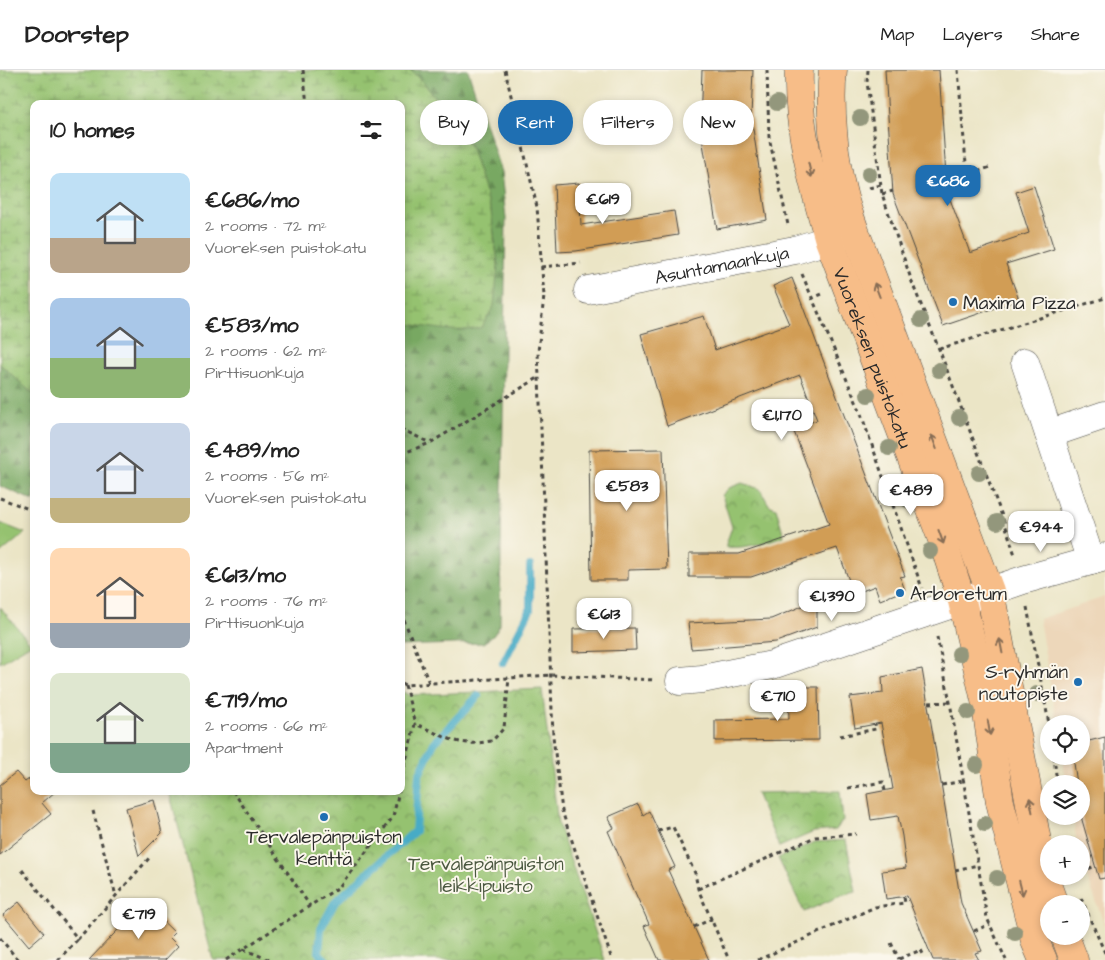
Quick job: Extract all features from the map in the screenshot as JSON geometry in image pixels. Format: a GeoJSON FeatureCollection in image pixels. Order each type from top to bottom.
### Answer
{"type":"FeatureCollection","features":[{"type":"Feature","properties":{"kind":"main road","name":"Vuoreksen puistokatu"},"geometry":{"type":"LineString","coordinates":[[799,70],[798,98],[804,147],[829,240],[943,542],[962,600],[985,700],[1000,802],[1034,941],[1043,960]]}},
{"type":"Feature","properties":{"kind":"main road","name":"Vuoreksen puistokatu"},"geometry":{"type":"LineString","coordinates":[[833,70],[835,148],[843,194],[855,231],[990,591],[1043,873],[1051,895]]}},
{"type":"Feature","properties":{"kind":"main road"},"geometry":{"type":"LineString","coordinates":[[1068,945],[1074,960]]}},
{"type":"Feature","properties":{"kind":"street","name":"Asuntamaankuja"},"geometry":{"type":"LineString","coordinates":[[588,290],[795,250],[855,231]]}},
{"type":"Feature","properties":{"kind":"street"},"geometry":{"type":"LineString","coordinates":[[680,681],[702,679],[772,665],[1023,580],[1098,559],[1049,434],[1025,362]]}},
{"type":"Feature","properties":{"kind":"street"},"geometry":{"type":"LineString","coordinates":[[1049,434],[1105,415]]}},
{"type":"Feature","properties":{"kind":"path"},"geometry":{"type":"LineString","coordinates":[[303,70],[307,100]]}},
{"type":"Feature","properties":{"kind":"path"},"geometry":{"type":"LineString","coordinates":[[505,70],[537,207],[544,296],[538,352],[538,378],[553,736],[562,811],[612,960]]}},
{"type":"Feature","properties":{"kind":"path"},"geometry":{"type":"LineString","coordinates":[[767,70],[769,137],[795,250],[811,299],[860,412],[930,611],[950,702],[987,918],[1006,960]]}},
{"type":"Feature","properties":{"kind":"path"},"geometry":{"type":"LineString","coordinates":[[868,70],[867,82],[882,194],[913,285],[939,348],[1005,524],[1023,580],[1047,715]]}},
{"type":"Feature","properties":{"kind":"path"},"geometry":{"type":"LineString","coordinates":[[958,70],[967,175]]}},
{"type":"Feature","properties":{"kind":"path"},"geometry":{"type":"LineString","coordinates":[[947,181],[992,167]]}},
{"type":"Feature","properties":{"kind":"path"},"geometry":{"type":"LineString","coordinates":[[882,194],[893,191]]}},
{"type":"Feature","properties":{"kind":"path"},"geometry":{"type":"LineString","coordinates":[[939,348],[1105,298]]}},
{"type":"Feature","properties":{"kind":"path"},"geometry":{"type":"LineString","coordinates":[[405,452],[430,443],[538,378]]}},
{"type":"Feature","properties":{"kind":"path"},"geometry":{"type":"LineString","coordinates":[[405,430],[430,443]]}},
{"type":"Feature","properties":{"kind":"path"},"geometry":{"type":"LineString","coordinates":[[0,498],[30,509]]}},
{"type":"Feature","properties":{"kind":"path"},"geometry":{"type":"LineString","coordinates":[[405,622],[429,684]]}},
{"type":"Feature","properties":{"kind":"path"},"geometry":{"type":"LineString","coordinates":[[405,684],[551,675],[680,681]]}},
{"type":"Feature","properties":{"kind":"path"},"geometry":{"type":"LineString","coordinates":[[415,724],[449,739],[468,744],[492,741],[504,728],[509,678]]}},
{"type":"Feature","properties":{"kind":"path"},"geometry":{"type":"LineString","coordinates":[[405,691],[415,724],[405,765]]}},
{"type":"Feature","properties":{"kind":"path"},"geometry":{"type":"LineString","coordinates":[[929,703],[950,702]]}},
{"type":"Feature","properties":{"kind":"path"},"geometry":{"type":"LineString","coordinates":[[840,736],[876,729],[875,724]]}},
{"type":"Feature","properties":{"kind":"path"},"geometry":{"type":"LineString","coordinates":[[942,784],[963,781]]}},
{"type":"Feature","properties":{"kind":"path"},"geometry":{"type":"LineString","coordinates":[[848,788],[883,782],[885,790]]}},
{"type":"Feature","properties":{"kind":"path"},"geometry":{"type":"LineString","coordinates":[[236,795],[310,906]]}},
{"type":"Feature","properties":{"kind":"path"},"geometry":{"type":"LineString","coordinates":[[226,960],[339,887],[393,817],[398,795]]}},
{"type":"Feature","properties":{"kind":"path"},"geometry":{"type":"LineString","coordinates":[[93,811],[116,896]]}},
{"type":"Feature","properties":{"kind":"path"},"geometry":{"type":"LineString","coordinates":[[658,831],[673,827],[695,873],[698,888],[730,960]]}},
{"type":"Feature","properties":{"kind":"path"},"geometry":{"type":"LineString","coordinates":[[698,888],[815,837],[856,834]]}},
{"type":"Feature","properties":{"kind":"path"},"geometry":{"type":"LineString","coordinates":[[58,960],[150,856]]}},
{"type":"Feature","properties":{"kind":"path"},"geometry":{"type":"LineString","coordinates":[[955,870],[978,865]]}},
{"type":"Feature","properties":{"kind":"path"},"geometry":{"type":"LineString","coordinates":[[1090,868],[1096,866]]}},
{"type":"Feature","properties":{"kind":"path"},"geometry":{"type":"LineString","coordinates":[[22,870],[78,939]]}},
{"type":"Feature","properties":{"kind":"path"},"geometry":{"type":"LineString","coordinates":[[1079,893],[1105,953]]}},
{"type":"Feature","properties":{"kind":"path"},"geometry":{"type":"LineString","coordinates":[[758,960],[875,907],[905,903],[904,897]]}},
{"type":"Feature","properties":{"kind":"path"},"geometry":{"type":"LineString","coordinates":[[694,927],[712,919]]}},
{"type":"Feature","properties":{"kind":"path"},"geometry":{"type":"LineString","coordinates":[[974,931],[990,924]]}},
{"type":"Feature","properties":{"kind":"path"},"geometry":{"type":"LineString","coordinates":[[0,938],[18,960]]}},
{"type":"Feature","properties":{"kind":"path"},"geometry":{"type":"LineString","coordinates":[[891,943],[899,960],[921,950],[923,954]]}},
{"type":"Feature","properties":{"kind":"path"},"geometry":{"type":"LineString","coordinates":[[243,949],[270,960]]}},
{"type":"Feature","properties":{"kind":"shaded area"},"geometry":{"type":"Polygon","coordinates":[[[1105,597],[1105,926],[1090,885],[1090,835],[1076,835],[1074,825],[1090,825],[1090,775],[1065,775],[1064,765],[1090,765],[1090,715],[1055,715],[1039,619],[1105,597]]]}},
{"type":"Feature","properties":{"kind":"green space"},"geometry":{"type":"Polygon","coordinates":[[[0,70],[410,70],[424,83],[436,100],[420,100],[420,145],[470,146],[491,211],[498,265],[494,306],[482,327],[462,330],[442,329],[405,324],[405,100],[30,100],[30,391],[0,364],[0,70]]]}},
{"type":"Feature","properties":{"kind":"green space"},"geometry":{"type":"Polygon","coordinates":[[[410,70],[468,70],[478,100],[436,100],[424,83],[410,70]]]}},
{"type":"Feature","properties":{"kind":"green space"},"geometry":{"type":"Polygon","coordinates":[[[488,132],[501,172],[506,218],[500,625],[493,636],[483,643],[405,646],[405,323],[450,329],[498,265],[491,211],[470,146],[488,145],[488,132]]]}},
{"type":"Feature","properties":{"kind":"green space"},"geometry":{"type":"Polygon","coordinates":[[[0,364],[30,391],[30,499],[0,486],[0,364]]]}},
{"type":"Feature","properties":{"kind":"green space"},"geometry":{"type":"Polygon","coordinates":[[[742,483],[760,489],[769,505],[776,508],[784,536],[749,546],[726,547],[732,527],[722,495],[729,488],[742,483]]]}},
{"type":"Feature","properties":{"kind":"green space"},"geometry":{"type":"Polygon","coordinates":[[[0,523],[25,533],[1,553],[0,553],[0,523]]]}},
{"type":"Feature","properties":{"kind":"green space"},"geometry":{"type":"Polygon","coordinates":[[[0,607],[30,645],[0,663],[0,607]]]}},
{"type":"Feature","properties":{"kind":"green space","name":"Tervalepänpuiston leikkipuisto"},"geometry":{"type":"Polygon","coordinates":[[[542,689],[558,824],[605,960],[213,960],[170,795],[405,795],[405,693],[409,695],[542,689]]]}},
{"type":"Feature","properties":{"kind":"green space"},"geometry":{"type":"Polygon","coordinates":[[[840,791],[843,820],[836,830],[814,832],[779,847],[756,793],[840,791]]]}},
{"type":"Feature","properties":{"kind":"green space"},"geometry":{"type":"Polygon","coordinates":[[[846,840],[856,892],[840,896],[804,912],[778,858],[815,842],[846,840]]]}},
{"type":"Feature","properties":{"kind":"building"},"geometry":{"type":"Polygon","coordinates":[[[702,70],[753,70],[752,100],[701,100],[702,70]]]}},
{"type":"Feature","properties":{"kind":"building"},"geometry":{"type":"Polygon","coordinates":[[[885,70],[939,70],[947,191],[970,253],[1029,233],[1016,192],[1034,186],[1054,249],[1006,264],[1019,300],[943,326],[893,194],[885,70]]]}},
{"type":"Feature","properties":{"kind":"building"},"geometry":{"type":"Polygon","coordinates":[[[754,136],[767,220],[717,229],[703,145],[754,145],[754,136]]]}},
{"type":"Feature","properties":{"kind":"building"},"geometry":{"type":"Polygon","coordinates":[[[579,183],[581,225],[674,211],[678,235],[576,251],[557,252],[554,185],[579,183]]]}},
{"type":"Feature","properties":{"kind":"building"},"geometry":{"type":"Polygon","coordinates":[[[792,278],[905,576],[900,577],[905,590],[880,600],[875,586],[854,594],[837,548],[751,577],[689,577],[689,554],[739,554],[829,524],[793,429],[817,420],[800,375],[667,426],[641,334],[704,316],[715,350],[789,324],[773,286],[792,278]]]}},
{"type":"Feature","properties":{"kind":"building"},"geometry":{"type":"Polygon","coordinates":[[[663,449],[667,569],[628,570],[628,580],[591,580],[589,450],[663,449]]]}},
{"type":"Feature","properties":{"kind":"building"},"geometry":{"type":"Polygon","coordinates":[[[817,600],[817,627],[776,642],[691,649],[688,623],[771,619],[817,600]]]}},
{"type":"Feature","properties":{"kind":"building"},"geometry":{"type":"Polygon","coordinates":[[[635,628],[636,650],[573,652],[573,629],[635,628]]]}},
{"type":"Feature","properties":{"kind":"building"},"geometry":{"type":"Polygon","coordinates":[[[922,669],[961,903],[982,951],[975,953],[979,960],[933,960],[907,896],[886,899],[882,871],[906,868],[902,836],[898,816],[871,820],[867,794],[893,789],[881,723],[855,728],[850,697],[883,693],[882,677],[922,669]]]}},
{"type":"Feature","properties":{"kind":"building"},"geometry":{"type":"Polygon","coordinates":[[[788,687],[818,687],[819,740],[715,741],[715,720],[789,719],[788,687]]]}},
{"type":"Feature","properties":{"kind":"building"},"geometry":{"type":"Polygon","coordinates":[[[1105,737],[1105,878],[1099,879],[1090,848],[1090,835],[1086,835],[1083,825],[1090,825],[1090,775],[1076,775],[1074,765],[1090,765],[1090,741],[1105,737]]]}},
{"type":"Feature","properties":{"kind":"building"},"geometry":{"type":"Polygon","coordinates":[[[16,772],[25,782],[30,778],[30,795],[51,795],[42,803],[51,814],[0,855],[0,785],[16,772]]]}},
{"type":"Feature","properties":{"kind":"building"},"geometry":{"type":"Polygon","coordinates":[[[154,800],[162,833],[139,856],[126,808],[154,800]]]}},
{"type":"Feature","properties":{"kind":"building"},"geometry":{"type":"Polygon","coordinates":[[[638,804],[643,815],[649,811],[675,867],[668,870],[709,960],[659,960],[644,926],[649,924],[608,831],[614,828],[608,817],[638,804]]]}},
{"type":"Feature","properties":{"kind":"building"},"geometry":{"type":"Polygon","coordinates":[[[19,902],[44,933],[29,946],[3,915],[19,902]]]}},
{"type":"Feature","properties":{"kind":"building"},"geometry":{"type":"Polygon","coordinates":[[[149,908],[175,933],[170,938],[178,946],[165,960],[89,960],[136,911],[141,916],[149,908]]]}},
{"type":"Feature","properties":{"kind":"waterway"},"geometry":{"type":"LineString","coordinates":[[503,663],[530,610],[530,566]]}},
{"type":"Feature","properties":{"kind":"waterway"},"geometry":{"type":"LineString","coordinates":[[326,960],[319,953],[321,928],[335,902],[415,831],[419,775],[434,743],[478,696]]}},
{"type":"Feature","properties":{"kind":"place","name":"Maxima Pizza"},"geometry":{"type":"Point","coordinates":[953,302]}},
{"type":"Feature","properties":{"kind":"place","name":"Arboretum"},"geometry":{"type":"Point","coordinates":[900,593]}},
{"type":"Feature","properties":{"kind":"place","name":"S-ryhmän noutopiste"},"geometry":{"type":"Point","coordinates":[1078,682]}},
{"type":"Feature","properties":{"kind":"place","name":"Tervalepänpuiston kenttä"},"geometry":{"type":"Point","coordinates":[324,817]}}]}
